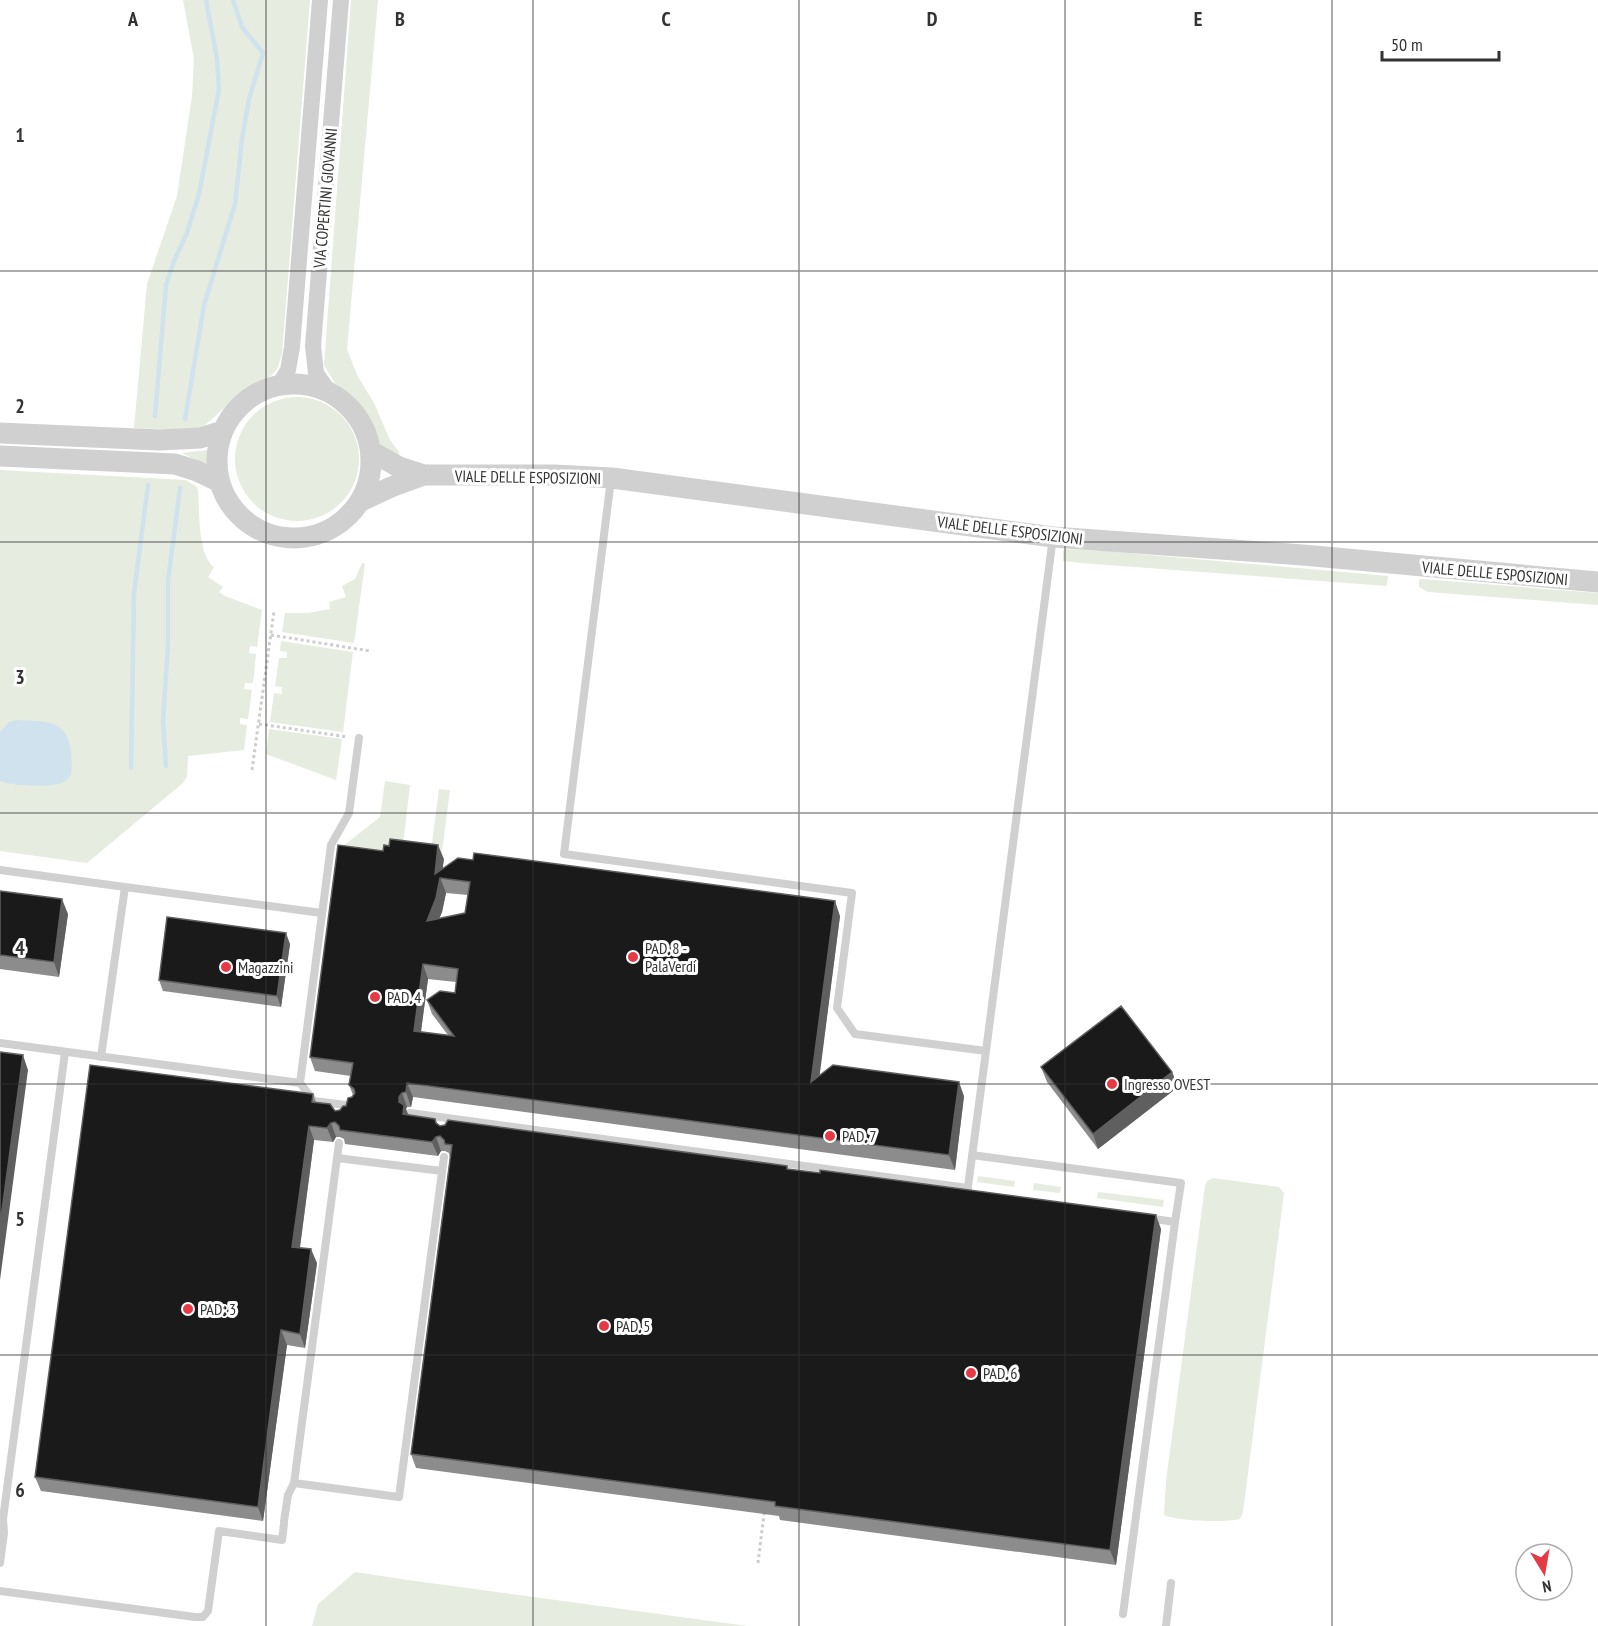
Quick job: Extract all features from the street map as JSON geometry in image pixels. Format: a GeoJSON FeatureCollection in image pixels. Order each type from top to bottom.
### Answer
{"type":"FeatureCollection","features":[{"type":"Feature","properties":{"kind":"street","name":"VIA COPERTINI GIOVANNI"},"geometry":{"type":"LineString","coordinates":[[279,386],[288,370],[291,353],[320,0]]}},
{"type":"Feature","properties":{"kind":"street","name":"VIA COPERTINI GIOVANNI"},"geometry":{"type":"LineString","coordinates":[[329,392],[316,374],[314,346],[341,0]]}},
{"type":"Feature","properties":{"kind":"street","name":"VIALE DELLE ESPOSIZIONI"},"geometry":{"type":"LineString","coordinates":[[305,385],[329,392],[350,407],[365,429],[372,452],[372,470],[361,501],[348,518],[330,530],[310,537],[288,538],[261,531],[238,515],[227,500],[220,482],[217,461],[223,431],[235,412],[251,397],[279,386],[305,385]]}},
{"type":"Feature","properties":{"kind":"street"},"geometry":{"type":"LineString","coordinates":[[0,433],[160,440],[200,438],[223,431]]}},
{"type":"Feature","properties":{"kind":"street","name":"VIALE DELLE ESPOSIZIONI"},"geometry":{"type":"LineString","coordinates":[[372,452],[399,467],[424,476]]}},
{"type":"Feature","properties":{"kind":"street"},"geometry":{"type":"LineString","coordinates":[[0,456],[175,464],[220,482]]}},
{"type":"Feature","properties":{"kind":"street","name":"VIALE DELLE ESPOSIZIONI"},"geometry":{"type":"LineString","coordinates":[[361,501],[391,487],[424,476],[554,475],[612,478],[1053,537],[1303,555],[1598,582]]}},
{"type":"Feature","properties":{"kind":"lane"},"geometry":{"type":"LineString","coordinates":[[612,478],[564,854],[852,893],[837,1008],[855,1034],[986,1051]]}},
{"type":"Feature","properties":{"kind":"lane"},"geometry":{"type":"LineString","coordinates":[[978,1196],[967,1194],[1053,537]]}},
{"type":"Feature","properties":{"kind":"lane"},"geometry":{"type":"LineString","coordinates":[[300,1083],[331,845],[349,813],[359,738]]}},
{"type":"Feature","properties":{"kind":"lane"},"geometry":{"type":"LineString","coordinates":[[0,870],[322,913]]}},
{"type":"Feature","properties":{"kind":"lane"},"geometry":{"type":"LineString","coordinates":[[101,1057],[125,887]]}},
{"type":"Feature","properties":{"kind":"lane"},"geometry":{"type":"LineString","coordinates":[[0,1043],[300,1083],[314,1101],[344,1108],[354,1106]]}},
{"type":"Feature","properties":{"kind":"lane"},"geometry":{"type":"LineString","coordinates":[[0,1563],[4,1536],[4,1508],[65,1052]]}},
{"type":"Feature","properties":{"kind":"lane"},"geometry":{"type":"LineString","coordinates":[[410,1113],[449,1122],[968,1188]]}},
{"type":"Feature","properties":{"kind":"lane"},"geometry":{"type":"LineString","coordinates":[[0,1591],[203,1617],[208,1611],[219,1531],[282,1540],[288,1495],[294,1483],[339,1143]]}},
{"type":"Feature","properties":{"kind":"lane"},"geometry":{"type":"LineString","coordinates":[[972,1155],[1181,1183],[1123,1614]]}},
{"type":"Feature","properties":{"kind":"lane"},"geometry":{"type":"LineString","coordinates":[[294,1483],[399,1497],[444,1157]]}},
{"type":"Feature","properties":{"kind":"lane"},"geometry":{"type":"LineString","coordinates":[[337,1158],[442,1172]]}},
{"type":"Feature","properties":{"kind":"lane"},"geometry":{"type":"LineString","coordinates":[[1141,1217],[1176,1222]]}},
{"type":"Feature","properties":{"kind":"lane"},"geometry":{"type":"LineString","coordinates":[[1166,1626],[1172,1583]]}},
{"type":"Feature","properties":{"kind":"path"},"geometry":{"type":"LineString","coordinates":[[252,770],[274,611]]}},
{"type":"Feature","properties":{"kind":"path"},"geometry":{"type":"LineString","coordinates":[[270,635],[370,651]]}},
{"type":"Feature","properties":{"kind":"path"},"geometry":{"type":"LineString","coordinates":[[258,724],[359,738]]}},
{"type":"Feature","properties":{"kind":"path"},"geometry":{"type":"LineString","coordinates":[[758,1563],[764,1514]]}},
{"type":"Feature","properties":{"kind":"shaded area"},"geometry":{"type":"Polygon","coordinates":[[[183,0],[310,0],[282,354],[277,369],[272,375],[240,394],[205,425],[198,428],[171,430],[134,428],[147,284],[177,196],[192,96],[194,59],[183,0]]]}},
{"type":"Feature","properties":{"kind":"shaded area"},"geometry":{"type":"Polygon","coordinates":[[[351,0],[378,0],[347,349],[357,375],[374,403],[390,440],[399,452],[401,463],[380,448],[365,412],[336,385],[324,365],[351,0]]]}},
{"type":"Feature","properties":{"kind":"shaded area"},"geometry":{"type":"Polygon","coordinates":[[[297,397],[321,402],[341,415],[354,435],[359,459],[354,483],[341,503],[321,516],[297,521],[273,516],[253,503],[240,483],[235,459],[240,435],[253,415],[273,402],[297,397]]]}},
{"type":"Feature","properties":{"kind":"shaded area"},"geometry":{"type":"Polygon","coordinates":[[[216,449],[216,471],[182,453],[216,449]]]}},
{"type":"Feature","properties":{"kind":"shaded area"},"geometry":{"type":"Polygon","coordinates":[[[0,470],[186,480],[197,487],[198,491],[202,543],[214,567],[208,577],[223,587],[219,592],[225,596],[262,610],[257,647],[250,646],[249,653],[256,654],[253,683],[245,683],[244,689],[252,690],[248,719],[240,718],[240,724],[247,725],[244,750],[188,756],[187,777],[183,783],[87,863],[0,851],[0,470]]]}},
{"type":"Feature","properties":{"kind":"shaded area"},"geometry":{"type":"Polygon","coordinates":[[[1065,549],[1388,576],[1387,586],[1081,563],[1063,561],[1065,549]]]}},
{"type":"Feature","properties":{"kind":"shaded area"},"geometry":{"type":"Polygon","coordinates":[[[362,563],[365,564],[354,643],[282,632],[285,613],[308,613],[330,609],[329,602],[346,597],[342,586],[355,579],[362,563]]]}},
{"type":"Feature","properties":{"kind":"shaded area"},"geometry":{"type":"Polygon","coordinates":[[[1421,579],[1598,593],[1598,605],[1428,592],[1419,587],[1421,579]]]}},
{"type":"Feature","properties":{"kind":"shaded area"},"geometry":{"type":"Polygon","coordinates":[[[281,641],[353,652],[343,732],[270,722],[274,693],[282,694],[282,687],[275,686],[279,658],[287,658],[287,652],[280,651],[281,641]]]}},
{"type":"Feature","properties":{"kind":"shaded area"},"geometry":{"type":"Polygon","coordinates":[[[269,729],[342,739],[336,780],[266,754],[269,729]]]}},
{"type":"Feature","properties":{"kind":"shaded area"},"geometry":{"type":"Polygon","coordinates":[[[385,781],[410,785],[402,854],[343,846],[380,817],[385,781]]]}},
{"type":"Feature","properties":{"kind":"shaded area"},"geometry":{"type":"Polygon","coordinates":[[[439,789],[450,790],[440,867],[430,858],[439,789]]]}},
{"type":"Feature","properties":{"kind":"shaded area"},"geometry":{"type":"Polygon","coordinates":[[[978,1176],[1015,1181],[1014,1187],[977,1182],[978,1176]]]}},
{"type":"Feature","properties":{"kind":"shaded area"},"geometry":{"type":"Polygon","coordinates":[[[1213,1178],[1279,1187],[1284,1193],[1243,1512],[1240,1519],[1213,1521],[1179,1519],[1164,1515],[1166,1481],[1205,1186],[1207,1181],[1213,1178]]]}},
{"type":"Feature","properties":{"kind":"shaded area"},"geometry":{"type":"Polygon","coordinates":[[[1034,1183],[1061,1187],[1060,1193],[1033,1190],[1034,1183]]]}},
{"type":"Feature","properties":{"kind":"shaded area"},"geometry":{"type":"Polygon","coordinates":[[[1098,1192],[1164,1200],[1163,1207],[1097,1198],[1098,1192]]]}},
{"type":"Feature","properties":{"kind":"shaded area"},"geometry":{"type":"Polygon","coordinates":[[[355,1572],[747,1626],[312,1626],[318,1604],[355,1572]]]}},
{"type":"Feature","properties":{"kind":"water"},"geometry":{"type":"Polygon","coordinates":[[[17,720],[46,722],[63,730],[70,744],[72,760],[71,775],[65,781],[59,784],[32,786],[0,781],[0,732],[9,722],[17,720]]]}},
{"type":"Feature","properties":{"kind":"building"},"geometry":{"type":"Polygon","coordinates":[[[390,839],[438,845],[435,874],[458,858],[473,860],[474,853],[835,901],[811,1082],[833,1065],[959,1082],[949,1155],[407,1083],[406,1092],[399,1097],[399,1102],[404,1105],[403,1114],[435,1119],[440,1126],[445,1125],[448,1120],[787,1166],[787,1169],[820,1173],[820,1170],[1156,1215],[1110,1550],[775,1506],[775,1502],[411,1454],[452,1145],[445,1144],[440,1136],[432,1142],[340,1130],[335,1122],[327,1128],[309,1126],[292,1247],[311,1249],[300,1334],[281,1330],[258,1507],[35,1477],[90,1065],[313,1094],[312,1102],[330,1104],[335,1111],[346,1106],[348,1098],[355,1093],[349,1085],[353,1063],[310,1057],[338,845],[383,851],[384,845],[389,846],[390,839]],[[440,878],[436,898],[427,921],[465,913],[470,882],[440,878]],[[423,964],[414,1031],[454,1036],[427,1000],[440,991],[455,993],[458,969],[423,964]]]}},
{"type":"Feature","properties":{"kind":"building"},"geometry":{"type":"Polygon","coordinates":[[[0,891],[62,899],[54,962],[0,955],[0,891]]]}},
{"type":"Feature","properties":{"kind":"building","name":"Magazzini"},"geometry":{"type":"Polygon","coordinates":[[[167,917],[286,933],[277,996],[159,980],[167,917]]]}},
{"type":"Feature","properties":{"kind":"building","name":"Ingresso OVEST"},"geometry":{"type":"Polygon","coordinates":[[[1121,1006],[1172,1072],[1093,1134],[1041,1067],[1121,1006]]]}},
{"type":"Feature","properties":{"kind":"building"},"geometry":{"type":"Polygon","coordinates":[[[0,1052],[23,1055],[0,1225],[0,1052]]]}},
{"type":"Feature","properties":{"kind":"waterway"},"geometry":{"type":"LineString","coordinates":[[155,416],[166,285],[187,233],[199,194],[219,89],[217,59],[206,0]]}},
{"type":"Feature","properties":{"kind":"waterway"},"geometry":{"type":"LineString","coordinates":[[185,419],[204,305],[235,204],[249,99],[263,53],[242,27],[233,0]]}},
{"type":"Feature","properties":{"kind":"waterway"},"geometry":{"type":"LineString","coordinates":[[131,767],[134,593],[148,485]]}},
{"type":"Feature","properties":{"kind":"waterway"},"geometry":{"type":"LineString","coordinates":[[166,766],[163,721],[168,645],[168,581],[180,488]]}},
{"type":"Feature","properties":{"kind":"place","name":"PAD. 8 - PalaVerdi"},"geometry":{"type":"Point","coordinates":[633,957]}},
{"type":"Feature","properties":{"kind":"place","name":"Magazzini"},"geometry":{"type":"Point","coordinates":[226,967]}},
{"type":"Feature","properties":{"kind":"place","name":"PAD. 4"},"geometry":{"type":"Point","coordinates":[375,997]}},
{"type":"Feature","properties":{"kind":"place","name":"Ingresso OVEST"},"geometry":{"type":"Point","coordinates":[1112,1084]}},
{"type":"Feature","properties":{"kind":"place","name":"PAD. 7"},"geometry":{"type":"Point","coordinates":[830,1136]}},
{"type":"Feature","properties":{"kind":"place","name":"PAD: 3"},"geometry":{"type":"Point","coordinates":[188,1309]}},
{"type":"Feature","properties":{"kind":"place","name":"PAD. 5"},"geometry":{"type":"Point","coordinates":[604,1326]}},
{"type":"Feature","properties":{"kind":"place","name":"PAD. 6"},"geometry":{"type":"Point","coordinates":[971,1373]}}]}
